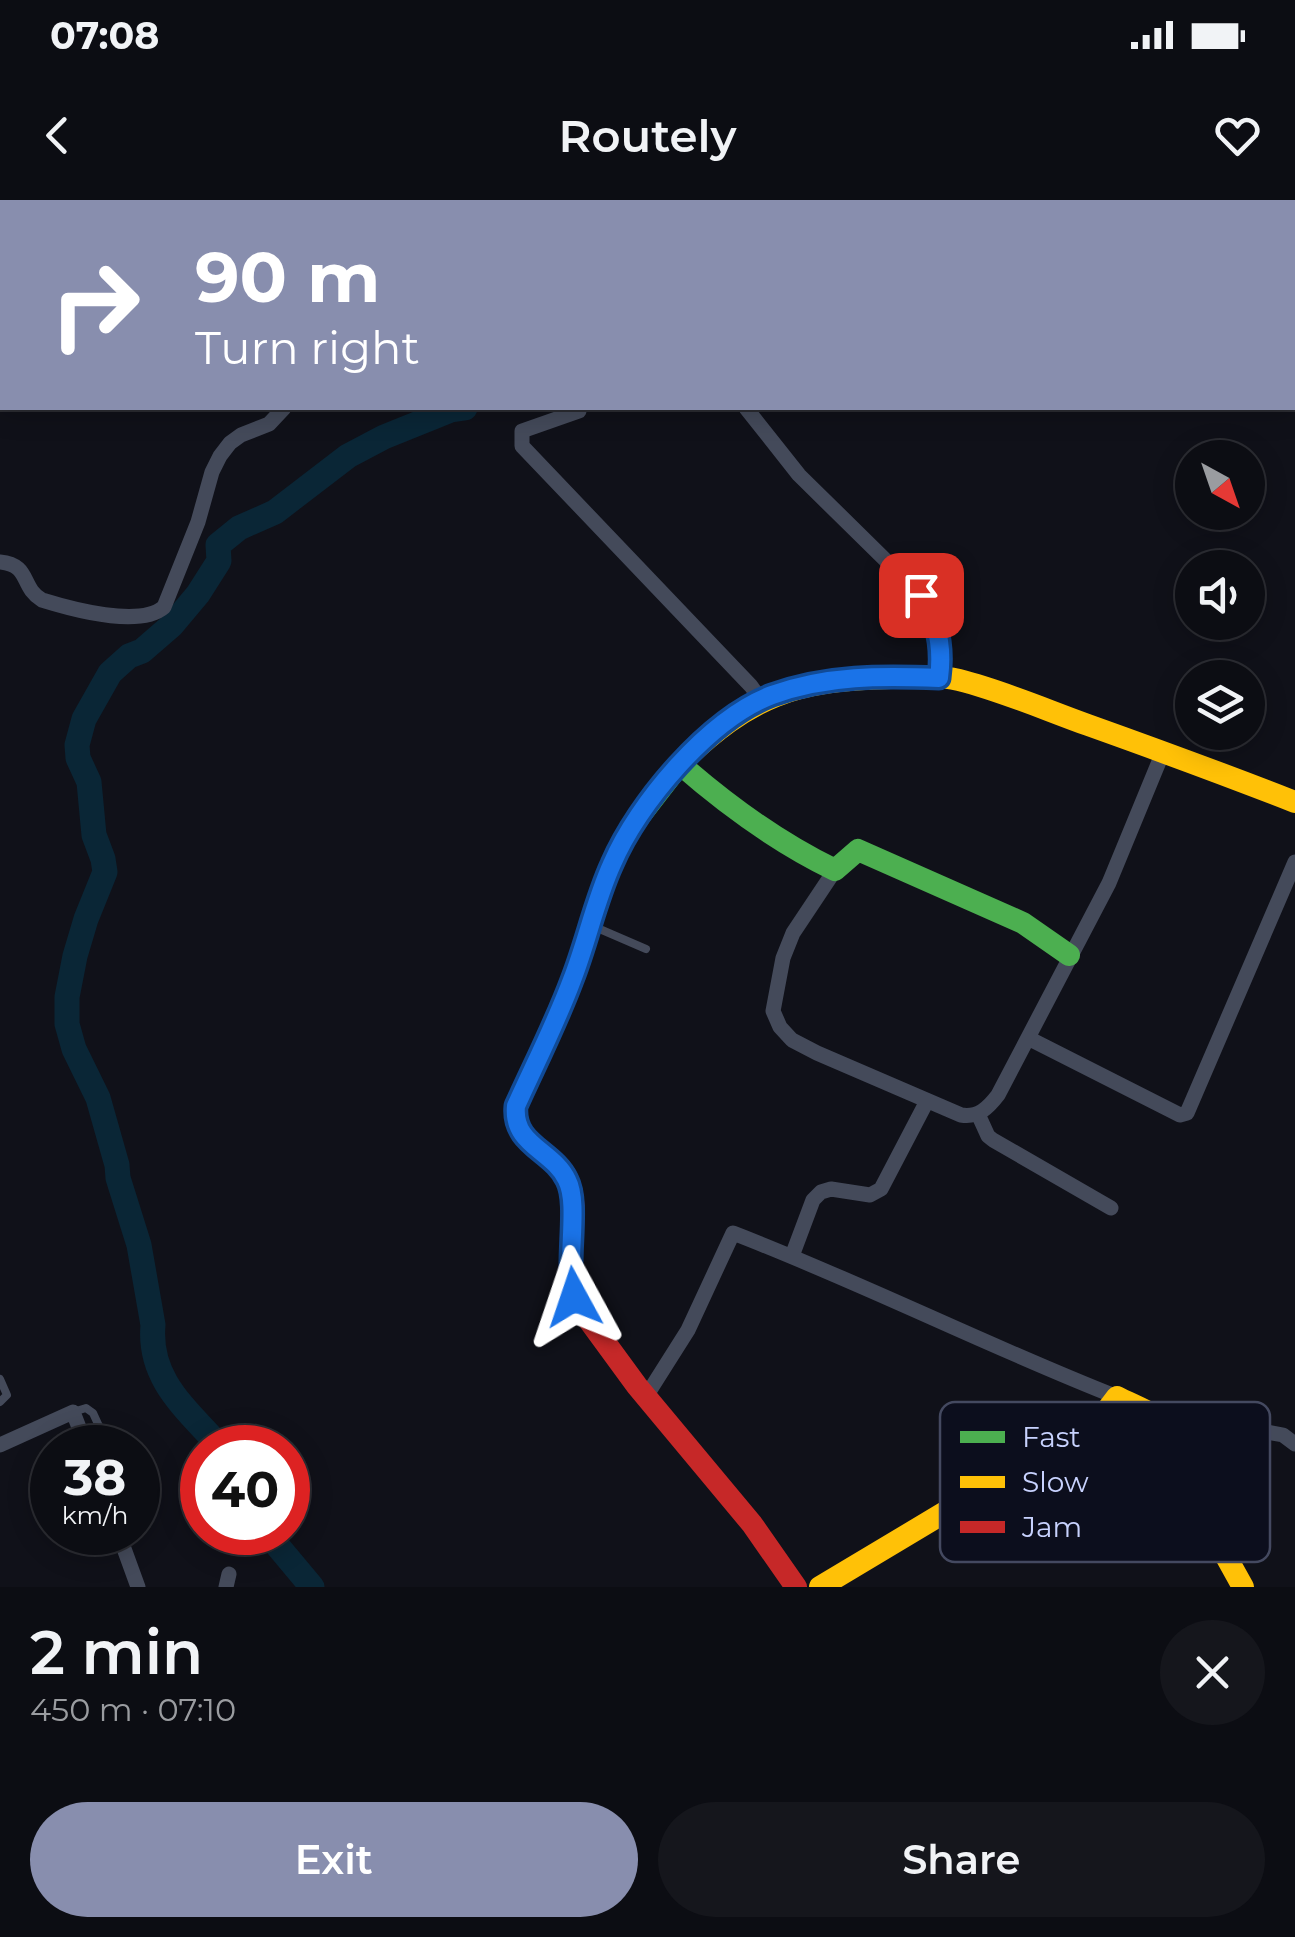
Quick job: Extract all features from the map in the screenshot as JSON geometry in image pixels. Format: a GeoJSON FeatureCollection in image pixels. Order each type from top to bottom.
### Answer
{"type":"FeatureCollection","features":[{"type":"Feature","properties":{"kind":"street"},"geometry":{"type":"LineString","coordinates":[[0,562],[20,569],[32,594],[42,600],[112,616],[158,612],[164,607],[198,522],[220,456],[230,443],[269,424],[282,410]]}},
{"type":"Feature","properties":{"kind":"street"},"geometry":{"type":"LineString","coordinates":[[748,410],[799,475],[921,595],[936,624],[939,678]]}},
{"type":"Feature","properties":{"kind":"street"},"geometry":{"type":"LineString","coordinates":[[579,411],[522,431],[522,446],[761,700]]}},
{"type":"Feature","properties":{"kind":"street"},"geometry":{"type":"LineString","coordinates":[[796,1587],[753,1525],[645,1398],[574,1297],[570,1262],[572,1191],[566,1175],[522,1135],[514,1120],[516,1106],[572,982],[610,866],[629,830],[680,764],[713,730],[761,700],[837,678],[870,676],[956,679],[1295,802]]}},
{"type":"Feature","properties":{"kind":"street"},"geometry":{"type":"LineString","coordinates":[[1069,955],[1022,924],[858,850],[835,870],[793,933],[783,958],[773,1011],[792,1040],[817,1053],[961,1115],[987,1109],[998,1096],[1108,883],[1163,752]]}},
{"type":"Feature","properties":{"kind":"street"},"geometry":{"type":"LineString","coordinates":[[680,764],[723,802],[782,843],[835,870]]}},
{"type":"Feature","properties":{"kind":"street"},"geometry":{"type":"LineString","coordinates":[[1028,1038],[1180,1114],[1187,1113],[1295,862]]}},
{"type":"Feature","properties":{"kind":"street"},"geometry":{"type":"LineString","coordinates":[[792,1256],[814,1200],[821,1192],[830,1188],[870,1195],[888,1181],[927,1100]]}},
{"type":"Feature","properties":{"kind":"street"},"geometry":{"type":"LineString","coordinates":[[978,1114],[988,1136],[1111,1208]]}},
{"type":"Feature","properties":{"kind":"street"},"geometry":{"type":"LineString","coordinates":[[645,1398],[688,1330],[733,1234],[1126,1402]]}},
{"type":"Feature","properties":{"kind":"street"},"geometry":{"type":"LineString","coordinates":[[1112,1402],[1116,1397]]}},
{"type":"Feature","properties":{"kind":"street"},"geometry":{"type":"LineString","coordinates":[[0,1445],[73,1412],[78,1425]]}},
{"type":"Feature","properties":{"kind":"street"},"geometry":{"type":"LineString","coordinates":[[1270,1433],[1283,1435],[1295,1444]]}},
{"type":"Feature","properties":{"kind":"street"},"geometry":{"type":"LineString","coordinates":[[820,1587],[940,1514]]}},
{"type":"Feature","properties":{"kind":"street"},"geometry":{"type":"LineString","coordinates":[[126,1555],[138,1587]]}},
{"type":"Feature","properties":{"kind":"street"},"geometry":{"type":"LineString","coordinates":[[1232,1562],[1243,1587]]}},
{"type":"Feature","properties":{"kind":"lane"},"geometry":{"type":"LineString","coordinates":[[591,925],[646,949]]}},
{"type":"Feature","properties":{"kind":"lane"},"geometry":{"type":"LineString","coordinates":[[0,1379],[7,1395],[0,1402]]}},
{"type":"Feature","properties":{"kind":"lane"},"geometry":{"type":"LineString","coordinates":[[73,1412],[86,1408],[98,1425]]}},
{"type":"Feature","properties":{"kind":"waterway"},"geometry":{"type":"LineString","coordinates":[[200,1425],[172,1392],[157,1362],[139,1245],[98,1098],[74,1049],[67,1024],[67,997],[75,956],[105,872],[94,835],[89,782],[78,758],[77,745],[84,719],[110,673],[172,625],[219,561],[218,545],[239,528],[275,512],[348,456],[451,410]]}},
{"type":"Feature","properties":{"kind":"waterway"},"geometry":{"type":"LineString","coordinates":[[285,1555],[312,1587]]}},
{"type":"Feature","properties":{"kind":"traffic: fast"},"geometry":{"type":"LineString","coordinates":[[522,1133],[516,1106],[572,982],[610,867],[629,830],[680,764],[754,822],[835,870],[858,850],[1023,923],[1069,955]]}},
{"type":"Feature","properties":{"kind":"traffic: slow"},"geometry":{"type":"LineString","coordinates":[[680,764],[729,722],[775,696],[857,679],[942,677],[1008,695],[1295,802]]}},
{"type":"Feature","properties":{"kind":"traffic: slow"},"geometry":{"type":"LineString","coordinates":[[1113,1402],[1117,1397],[1127,1402]]}},
{"type":"Feature","properties":{"kind":"traffic: slow"},"geometry":{"type":"LineString","coordinates":[[820,1587],[940,1515]]}},
{"type":"Feature","properties":{"kind":"traffic: slow"},"geometry":{"type":"LineString","coordinates":[[1229,1562],[1243,1587]]}},
{"type":"Feature","properties":{"kind":"traffic: jam"},"geometry":{"type":"LineString","coordinates":[[522,1133],[558,1165],[571,1189],[574,1213],[570,1277],[577,1304],[637,1386],[752,1524],[796,1587]]}},
{"type":"Feature","properties":{"kind":"route"},"geometry":{"type":"LineString","coordinates":[[574,1297],[570,1262],[572,1191],[566,1175],[522,1135],[514,1120],[516,1106],[572,982],[610,866],[629,830],[680,764],[713,730],[752,704],[837,678],[939,678],[936,624],[921,595]]}}]}
